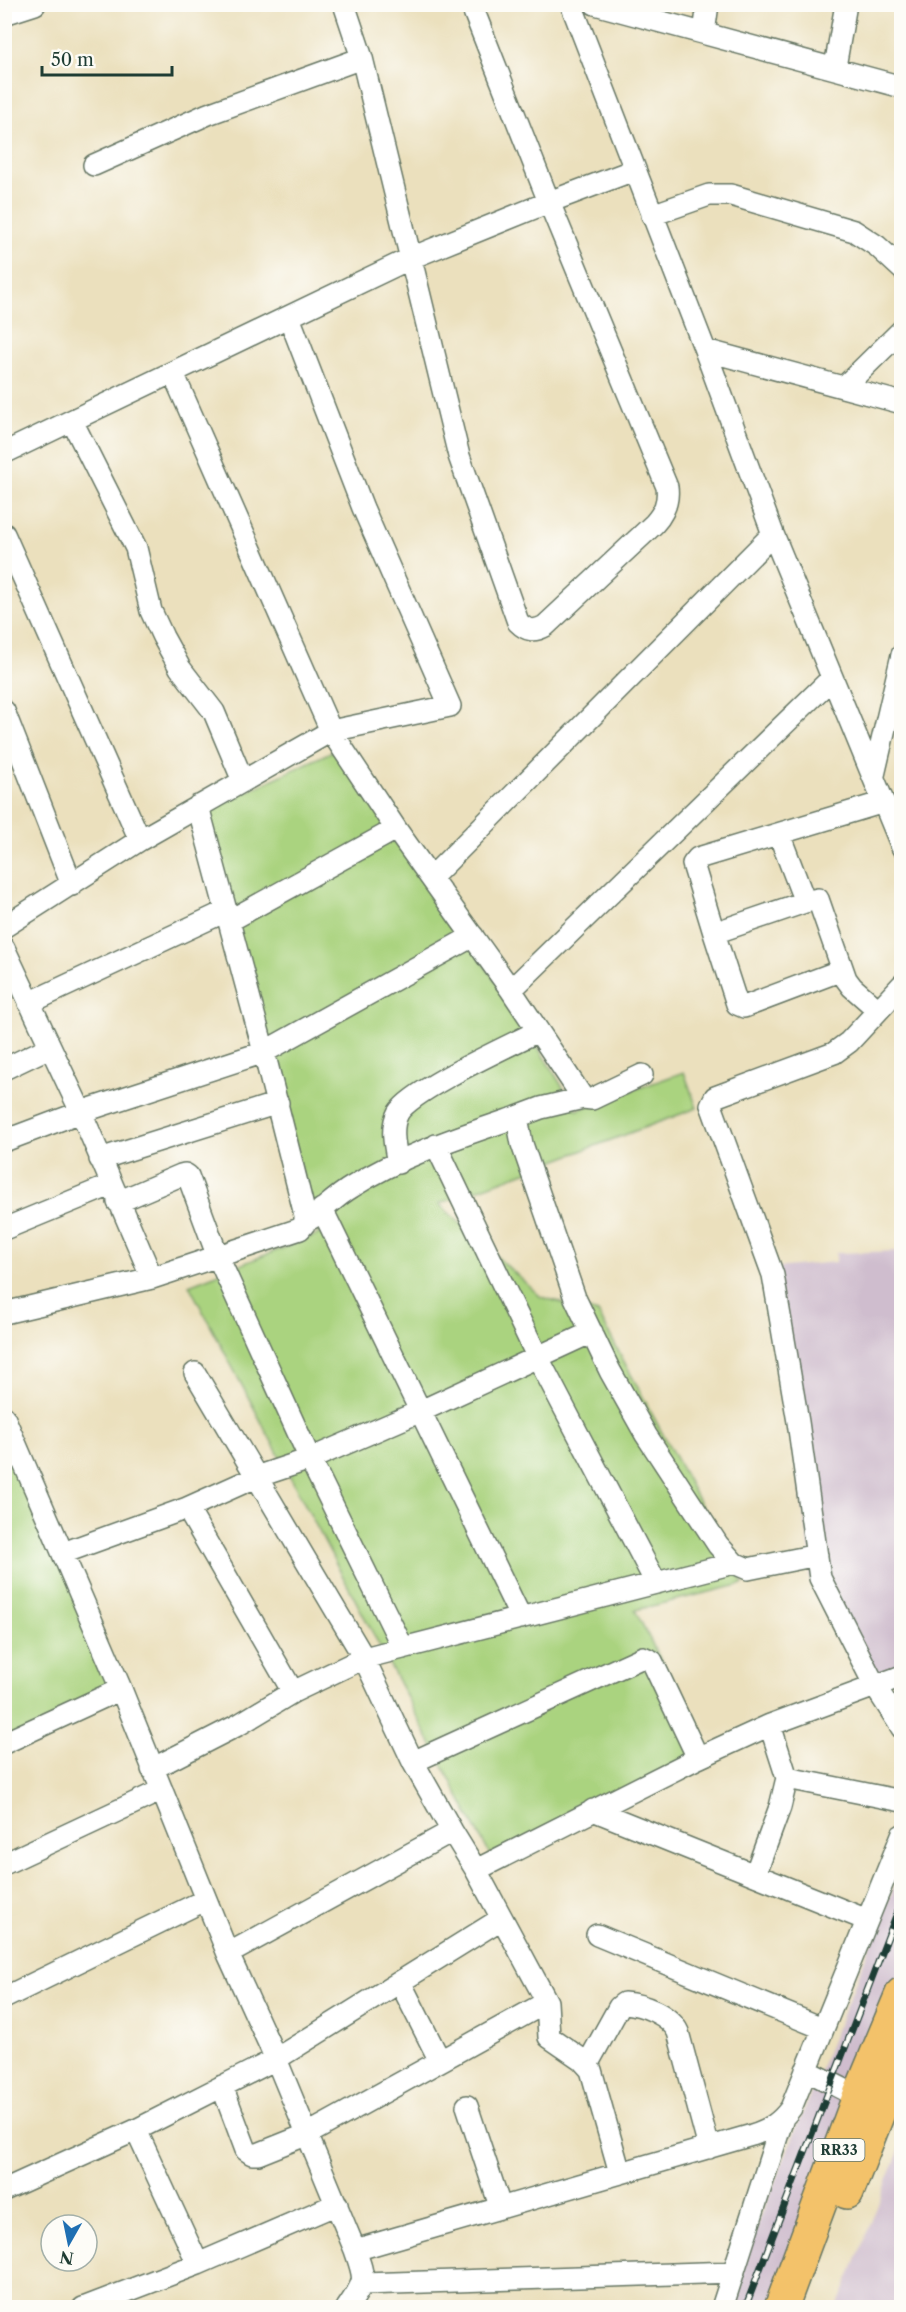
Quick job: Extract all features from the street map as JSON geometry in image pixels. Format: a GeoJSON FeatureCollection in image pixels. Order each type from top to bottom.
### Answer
{"type":"FeatureCollection","features":[{"type":"Feature","properties":{"kind":"highway","name":"RR33"},"geometry":{"type":"LineString","coordinates":[[800,2307],[877,2118],[896,2039],[902,1994]]}},
{"type":"Feature","properties":{"kind":"highway","name":"RR33"},"geometry":{"type":"LineString","coordinates":[[781,2307],[859,2097],[896,2039]]}},
{"type":"Feature","properties":{"kind":"street"},"geometry":{"type":"LineString","coordinates":[[4,14],[35,4]]}},
{"type":"Feature","properties":{"kind":"street"},"geometry":{"type":"LineString","coordinates":[[344,4],[362,58],[467,482],[518,622],[530,630],[539,630],[546,627],[654,524],[664,510],[668,496],[667,487],[629,391],[549,202],[471,4]]}},
{"type":"Feature","properties":{"kind":"street"},"geometry":{"type":"LineString","coordinates":[[571,4],[705,350],[773,534],[902,847]]}},
{"type":"Feature","properties":{"kind":"street"},"geometry":{"type":"LineString","coordinates":[[595,4],[835,67],[902,87]]}},
{"type":"Feature","properties":{"kind":"street"},"geometry":{"type":"LineString","coordinates":[[704,33],[708,4]]}},
{"type":"Feature","properties":{"kind":"street"},"geometry":{"type":"LineString","coordinates":[[835,67],[846,4]]}},
{"type":"Feature","properties":{"kind":"street"},"geometry":{"type":"LineString","coordinates":[[94,165],[208,114],[362,58]]}},
{"type":"Feature","properties":{"kind":"street"},"geometry":{"type":"LineString","coordinates":[[4,453],[411,258],[634,170]]}},
{"type":"Feature","properties":{"kind":"street"},"geometry":{"type":"LineString","coordinates":[[652,215],[709,195],[731,195],[854,231],[877,246],[902,269]]}},
{"type":"Feature","properties":{"kind":"street"},"geometry":{"type":"LineString","coordinates":[[4,927],[140,840],[331,731],[450,706],[363,508],[289,317]]}},
{"type":"Feature","properties":{"kind":"street"},"geometry":{"type":"LineString","coordinates":[[845,386],[902,330]]}},
{"type":"Feature","properties":{"kind":"street"},"geometry":{"type":"LineString","coordinates":[[705,350],[902,403]]}},
{"type":"Feature","properties":{"kind":"street"},"geometry":{"type":"LineString","coordinates":[[172,373],[331,731],[396,829],[511,990],[583,1098]]}},
{"type":"Feature","properties":{"kind":"street"},"geometry":{"type":"LineString","coordinates":[[72,421],[136,548],[151,611],[160,632],[180,668],[214,712],[243,781]]}},
{"type":"Feature","properties":{"kind":"street"},"geometry":{"type":"LineString","coordinates":[[4,534],[140,840]]}},
{"type":"Feature","properties":{"kind":"street"},"geometry":{"type":"LineString","coordinates":[[431,878],[773,534]]}},
{"type":"Feature","properties":{"kind":"street"},"geometry":{"type":"LineString","coordinates":[[874,775],[902,655]]}},
{"type":"Feature","properties":{"kind":"street"},"geometry":{"type":"LineString","coordinates":[[511,990],[832,678]]}},
{"type":"Feature","properties":{"kind":"street"},"geometry":{"type":"LineString","coordinates":[[4,711],[10,739],[72,885]]}},
{"type":"Feature","properties":{"kind":"street"},"geometry":{"type":"LineString","coordinates":[[842,970],[744,1007],[737,1004],[694,862],[701,856],[884,802]]}},
{"type":"Feature","properties":{"kind":"street"},"geometry":{"type":"LineString","coordinates":[[198,806],[278,1102],[305,1215],[304,1223]]}},
{"type":"Feature","properties":{"kind":"street"},"geometry":{"type":"LineString","coordinates":[[29,1003],[227,916],[396,829]]}},
{"type":"Feature","properties":{"kind":"street"},"geometry":{"type":"LineString","coordinates":[[779,834],[805,902]]}},
{"type":"Feature","properties":{"kind":"street"},"geometry":{"type":"LineString","coordinates":[[714,933],[805,902],[819,900],[842,970],[852,987],[878,1010]]}},
{"type":"Feature","properties":{"kind":"street"},"geometry":{"type":"LineString","coordinates":[[4,1141],[81,1112],[264,1052],[473,936]]}},
{"type":"Feature","properties":{"kind":"street"},"geometry":{"type":"LineString","coordinates":[[4,948],[81,1112],[152,1278]]}},
{"type":"Feature","properties":{"kind":"street"},"geometry":{"type":"LineString","coordinates":[[902,985],[849,1042],[834,1053],[715,1097],[711,1103],[773,1275],[798,1422],[820,1578],[875,1686],[902,1728]]}},
{"type":"Feature","properties":{"kind":"street"},"geometry":{"type":"LineString","coordinates":[[398,1163],[393,1137],[398,1113],[419,1093],[538,1031]]}},
{"type":"Feature","properties":{"kind":"street"},"geometry":{"type":"LineString","coordinates":[[4,1069],[50,1047]]}},
{"type":"Feature","properties":{"kind":"street"},"geometry":{"type":"LineString","coordinates":[[4,1313],[152,1278],[300,1229],[304,1223],[351,1187],[436,1145],[541,1108],[583,1098],[592,1099],[642,1075]]}},
{"type":"Feature","properties":{"kind":"street"},"geometry":{"type":"LineString","coordinates":[[100,1159],[278,1102]]}},
{"type":"Feature","properties":{"kind":"street"},"geometry":{"type":"LineString","coordinates":[[517,1117],[522,1144],[575,1298],[610,1371],[646,1435],[718,1545],[734,1563],[748,1569],[817,1555]]}},
{"type":"Feature","properties":{"kind":"street"},"geometry":{"type":"LineString","coordinates":[[436,1145],[537,1356],[656,1583]]}},
{"type":"Feature","properties":{"kind":"street"},"geometry":{"type":"LineString","coordinates":[[4,1229],[115,1194],[185,1174],[188,1176],[218,1257],[310,1459],[403,1648]]}},
{"type":"Feature","properties":{"kind":"street"},"geometry":{"type":"LineString","coordinates":[[322,1209],[521,1618]]}},
{"type":"Feature","properties":{"kind":"street"},"geometry":{"type":"LineString","coordinates":[[63,1553],[187,1508],[256,1477],[310,1459],[421,1411],[592,1332]]}},
{"type":"Feature","properties":{"kind":"street"},"geometry":{"type":"LineString","coordinates":[[195,1373],[364,1658],[413,1762],[476,1870],[547,2002],[549,2037],[591,2070],[621,2173]]}},
{"type":"Feature","properties":{"kind":"street"},"geometry":{"type":"LineString","coordinates":[[4,1417],[121,1689],[205,1900],[276,2059],[355,2250],[364,2275],[363,2284],[347,2307]]}},
{"type":"Feature","properties":{"kind":"street"},"geometry":{"type":"LineString","coordinates":[[187,1508],[293,1692]]}},
{"type":"Feature","properties":{"kind":"street"},"geometry":{"type":"LineString","coordinates":[[153,1769],[240,1724],[293,1692],[364,1658],[734,1563]]}},
{"type":"Feature","properties":{"kind":"street"},"geometry":{"type":"LineString","coordinates":[[413,1762],[643,1657],[648,1657],[652,1661],[698,1758]]}},
{"type":"Feature","properties":{"kind":"street"},"geometry":{"type":"LineString","coordinates":[[476,1870],[698,1758],[770,1725],[902,1676]]}},
{"type":"Feature","properties":{"kind":"street"},"geometry":{"type":"LineString","coordinates":[[4,1743],[121,1689]]}},
{"type":"Feature","properties":{"kind":"street"},"geometry":{"type":"LineString","coordinates":[[755,1875],[780,1807],[787,1778],[770,1725]]}},
{"type":"Feature","properties":{"kind":"street"},"geometry":{"type":"LineString","coordinates":[[787,1778],[902,1801]]}},
{"type":"Feature","properties":{"kind":"street"},"geometry":{"type":"LineString","coordinates":[[4,1864],[162,1790]]}},
{"type":"Feature","properties":{"kind":"street"},"geometry":{"type":"LineString","coordinates":[[593,1810],[867,1920]]}},
{"type":"Feature","properties":{"kind":"street"},"geometry":{"type":"LineString","coordinates":[[228,1954],[452,1831]]}},
{"type":"Feature","properties":{"kind":"street"},"geometry":{"type":"LineString","coordinates":[[722,2307],[782,2121],[791,2108],[902,1835]]}},
{"type":"Feature","properties":{"kind":"street"},"geometry":{"type":"LineString","coordinates":[[4,1998],[205,1900]]}},
{"type":"Feature","properties":{"kind":"street"},"geometry":{"type":"LineString","coordinates":[[4,2190],[136,2130],[276,2059],[501,1919]]}},
{"type":"Feature","properties":{"kind":"street"},"geometry":{"type":"LineString","coordinates":[[597,1935],[822,2028]]}},
{"type":"Feature","properties":{"kind":"street"},"geometry":{"type":"LineString","coordinates":[[400,1982],[440,2061]]}},
{"type":"Feature","properties":{"kind":"street"},"geometry":{"type":"LineString","coordinates":[[222,2086],[246,2150],[252,2154],[258,2154],[308,2134],[547,2002]]}},
{"type":"Feature","properties":{"kind":"street"},"geometry":{"type":"LineString","coordinates":[[587,2065],[619,2007],[624,2003],[666,2017],[674,2024],[678,2032],[709,2148]]}},
{"type":"Feature","properties":{"kind":"street"},"geometry":{"type":"LineString","coordinates":[[806,2070],[859,2097]]}},
{"type":"Feature","properties":{"kind":"street"},"geometry":{"type":"LineString","coordinates":[[467,2106],[500,2206]]}},
{"type":"Feature","properties":{"kind":"street"},"geometry":{"type":"LineString","coordinates":[[355,2250],[500,2206],[709,2148],[767,2130],[782,2121]]}},
{"type":"Feature","properties":{"kind":"street"},"geometry":{"type":"LineString","coordinates":[[136,2130],[198,2264]]}},
{"type":"Feature","properties":{"kind":"street"},"geometry":{"type":"LineString","coordinates":[[83,2307],[198,2264],[337,2204]]}},
{"type":"Feature","properties":{"kind":"street"},"geometry":{"type":"LineString","coordinates":[[363,2284],[734,2272]]}},
{"type":"Feature","properties":{"kind":"shaded area"},"geometry":{"type":"Polygon","coordinates":[[[901,1251],[901,1671],[869,1686],[809,1578],[811,1559],[765,1269],[836,1262],[836,1253],[901,1251]]]}},
{"type":"Feature","properties":{"kind":"shaded area"},"geometry":{"type":"Polygon","coordinates":[[[901,1869],[901,1974],[772,2307],[724,2308],[901,1869]]]}},
{"type":"Feature","properties":{"kind":"shaded area"},"geometry":{"type":"Polygon","coordinates":[[[901,2146],[901,2307],[837,2307],[853,2268],[901,2146]]]}},
{"type":"Feature","properties":{"kind":"green space"},"geometry":{"type":"Polygon","coordinates":[[[335,750],[504,993],[577,1110],[684,1072],[697,1108],[439,1204],[541,1297],[598,1313],[743,1584],[635,1610],[710,1757],[490,1855],[189,1285],[319,1234],[201,813],[335,750]]]}},
{"type":"Feature","properties":{"kind":"green space"},"geometry":{"type":"Polygon","coordinates":[[[4,1416],[117,1696],[4,1741],[4,1416]]]}},
{"type":"Feature","properties":{"kind":"railway"},"geometry":{"type":"LineString","coordinates":[[745,2308],[902,1900]]}}]}
